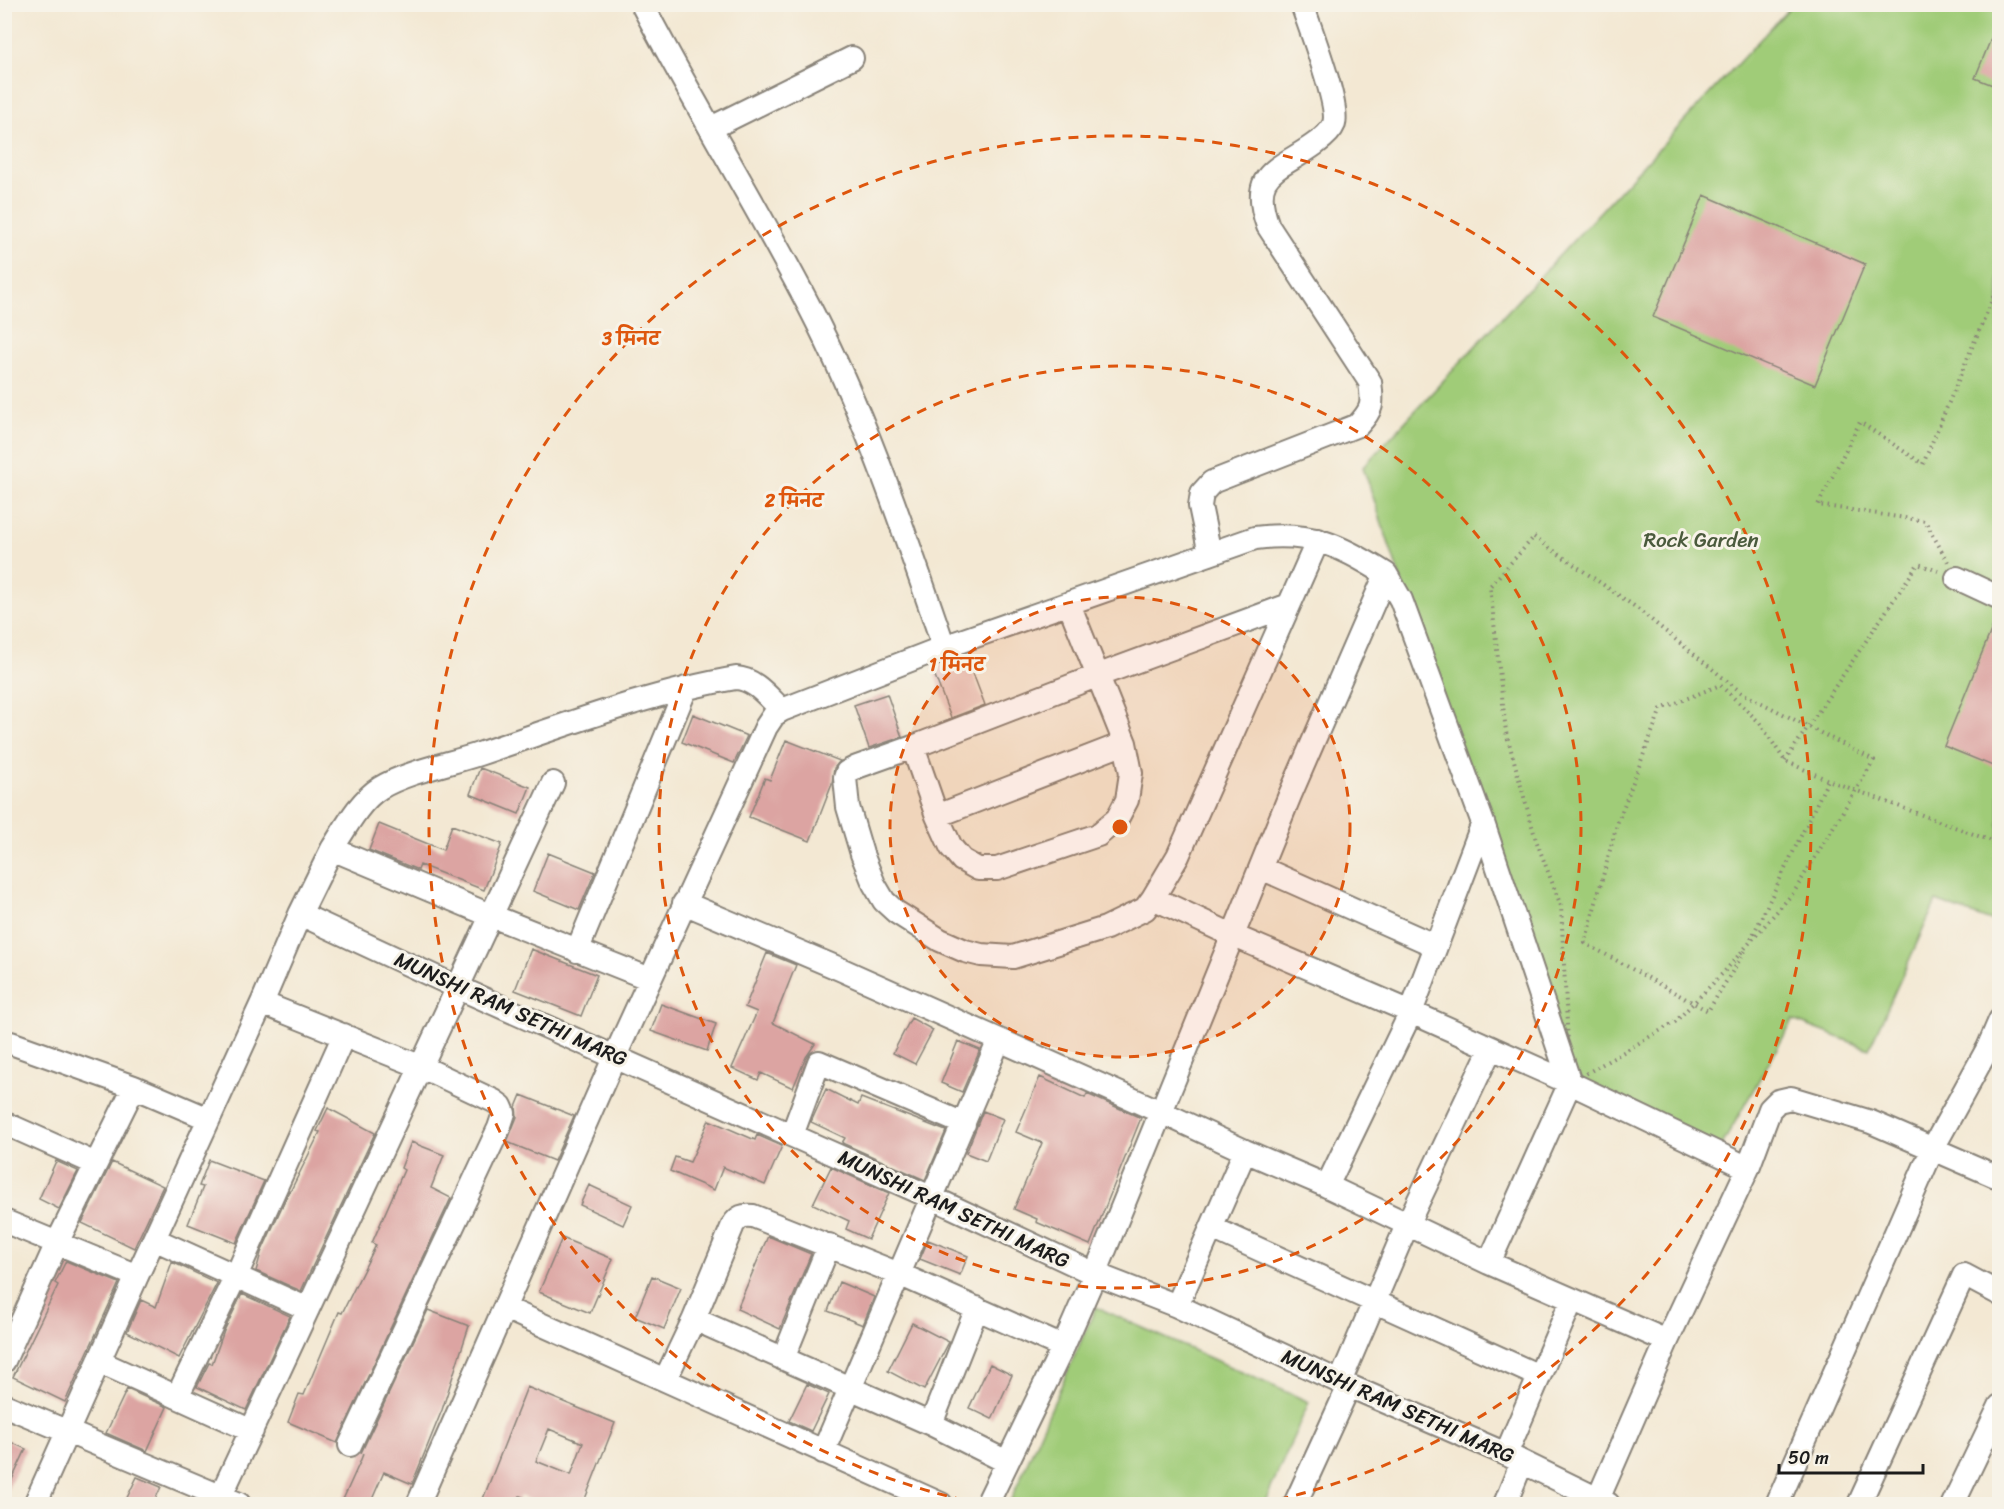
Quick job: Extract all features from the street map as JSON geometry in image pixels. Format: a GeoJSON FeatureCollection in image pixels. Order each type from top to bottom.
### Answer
{"type":"FeatureCollection","features":[{"type":"Feature","properties":{"kind":"street"},"geometry":{"type":"LineString","coordinates":[[642,4],[809,307],[853,402],[894,501],[944,647]]}},
{"type":"Feature","properties":{"kind":"street"},"geometry":{"type":"LineString","coordinates":[[1210,554],[1200,506],[1202,493],[1212,482],[1358,425],[1369,414],[1372,399],[1370,382],[1268,226],[1260,206],[1262,187],[1274,171],[1325,137],[1334,124],[1334,105],[1302,4]]}},
{"type":"Feature","properties":{"kind":"street"},"geometry":{"type":"LineString","coordinates":[[711,128],[852,58]]}},
{"type":"Feature","properties":{"kind":"street"},"geometry":{"type":"LineString","coordinates":[[418,1504],[684,903],[766,727],[774,715],[944,647],[1255,538],[1298,535],[1318,540],[1354,554],[1386,574],[1401,600],[1483,823],[1570,1083],[1489,1263]]}},
{"type":"Feature","properties":{"kind":"street"},"geometry":{"type":"LineString","coordinates":[[1289,605],[1098,675],[847,772],[844,785],[861,854],[884,901],[896,912],[940,940],[973,953],[1013,957],[1106,928],[1145,909],[1178,856],[1318,540]]}},
{"type":"Feature","properties":{"kind":"street"},"geometry":{"type":"LineString","coordinates":[[987,1504],[1095,1274],[1290,795],[1386,574]]}},
{"type":"Feature","properties":{"kind":"street"},"geometry":{"type":"LineString","coordinates":[[1957,578],[2000,598]]}},
{"type":"Feature","properties":{"kind":"street"},"geometry":{"type":"LineString","coordinates":[[913,747],[937,816],[951,847],[962,861],[978,869],[997,869],[1098,835],[1117,819],[1127,800],[1131,773],[1125,743],[1069,604]]}},
{"type":"Feature","properties":{"kind":"street"},"geometry":{"type":"LineString","coordinates":[[35,1504],[262,1003],[300,914],[332,849],[363,804],[386,785],[423,771],[686,688],[745,678],[782,710]]}},
{"type":"Feature","properties":{"kind":"street"},"geometry":{"type":"LineString","coordinates":[[577,951],[686,688]]}},
{"type":"Feature","properties":{"kind":"street"},"geometry":{"type":"LineString","coordinates":[[937,816],[1125,743]]}},
{"type":"Feature","properties":{"kind":"street"},"geometry":{"type":"LineString","coordinates":[[4,1405],[226,1502],[252,1431],[553,783]]}},
{"type":"Feature","properties":{"kind":"street"},"geometry":{"type":"LineString","coordinates":[[1327,1186],[1411,1012],[1483,823]]}},
{"type":"Feature","properties":{"kind":"street"},"geometry":{"type":"LineString","coordinates":[[332,849],[650,980]]}},
{"type":"Feature","properties":{"kind":"street"},"geometry":{"type":"LineString","coordinates":[[1261,868],[1436,946]]}},
{"type":"Feature","properties":{"kind":"street"},"geometry":{"type":"LineString","coordinates":[[1153,898],[1234,936],[1570,1083],[1748,1168]]}},
{"type":"Feature","properties":{"kind":"street"},"geometry":{"type":"LineString","coordinates":[[684,903],[1161,1112],[1327,1186],[1489,1263],[1667,1341]]}},
{"type":"Feature","properties":{"kind":"street","name":"MUNSHI RAM SETHI MARG"},"geometry":{"type":"LineString","coordinates":[[300,914],[459,988],[933,1198],[1095,1274],[1176,1306],[1344,1384],[1514,1458],[1603,1502]]}},
{"type":"Feature","properties":{"kind":"street"},"geometry":{"type":"LineString","coordinates":[[262,1003],[422,1066],[494,1101],[501,1106],[504,1113],[350,1445]]}},
{"type":"Feature","properties":{"kind":"street"},"geometry":{"type":"LineString","coordinates":[[1777,1504],[1932,1148],[1994,1051],[2000,1020]]}},
{"type":"Feature","properties":{"kind":"street"},"geometry":{"type":"LineString","coordinates":[[177,1397],[235,1277],[344,1035]]}},
{"type":"Feature","properties":{"kind":"street"},"geometry":{"type":"LineString","coordinates":[[823,1452],[999,1040]]}},
{"type":"Feature","properties":{"kind":"street"},"geometry":{"type":"LineString","coordinates":[[11,1043],[134,1087],[209,1119]]}},
{"type":"Feature","properties":{"kind":"street"},"geometry":{"type":"LineString","coordinates":[[1295,1504],[1407,1225],[1491,1048]]}},
{"type":"Feature","properties":{"kind":"street"},"geometry":{"type":"LineString","coordinates":[[792,1135],[819,1062],[964,1124]]}},
{"type":"Feature","properties":{"kind":"street"},"geometry":{"type":"LineString","coordinates":[[4,1361],[13,1321],[57,1243],[134,1087]]}},
{"type":"Feature","properties":{"kind":"street"},"geometry":{"type":"LineString","coordinates":[[1603,1502],[1667,1341],[1748,1168],[1770,1109],[1778,1101],[1791,1098],[1871,1122],[2000,1178]]}},
{"type":"Feature","properties":{"kind":"street"},"geometry":{"type":"LineString","coordinates":[[4,1122],[96,1164]]}},
{"type":"Feature","properties":{"kind":"street"},"geometry":{"type":"LineString","coordinates":[[1176,1306],[1245,1151]]}},
{"type":"Feature","properties":{"kind":"street"},"geometry":{"type":"LineString","coordinates":[[665,1380],[694,1319],[733,1225],[743,1215],[753,1216],[829,1245],[1062,1347]]}},
{"type":"Feature","properties":{"kind":"street"},"geometry":{"type":"LineString","coordinates":[[4,1221],[137,1276]]}},
{"type":"Feature","properties":{"kind":"street"},"geometry":{"type":"LineString","coordinates":[[1212,1228],[1539,1376]]}},
{"type":"Feature","properties":{"kind":"street"},"geometry":{"type":"LineString","coordinates":[[154,1239],[308,1310]]}},
{"type":"Feature","properties":{"kind":"street"},"geometry":{"type":"LineString","coordinates":[[783,1359],[829,1245]]}},
{"type":"Feature","properties":{"kind":"street"},"geometry":{"type":"LineString","coordinates":[[1859,1504],[1964,1275],[2000,1294]]}},
{"type":"Feature","properties":{"kind":"street"},"geometry":{"type":"LineString","coordinates":[[1505,1504],[1514,1458],[1539,1376],[1572,1300]]}},
{"type":"Feature","properties":{"kind":"street"},"geometry":{"type":"LineString","coordinates":[[505,1308],[941,1504]]}},
{"type":"Feature","properties":{"kind":"street"},"geometry":{"type":"LineString","coordinates":[[931,1424],[976,1308]]}},
{"type":"Feature","properties":{"kind":"street"},"geometry":{"type":"LineString","coordinates":[[694,1319],[931,1424],[1007,1462]]}},
{"type":"Feature","properties":{"kind":"street"},"geometry":{"type":"LineString","coordinates":[[100,1362],[252,1431]]}},
{"type":"Feature","properties":{"kind":"street"},"geometry":{"type":"LineString","coordinates":[[1953,1504],[2000,1406]]}},
{"type":"Feature","properties":{"kind":"path"},"geometry":{"type":"LineString","coordinates":[[1957,578],[1925,521],[1818,505],[1860,422],[1923,464],[2000,281]]}},
{"type":"Feature","properties":{"kind":"path"},"geometry":{"type":"LineString","coordinates":[[1534,537],[1634,606],[1742,693],[1874,760],[1794,892],[1724,972],[1675,1022],[1570,1083],[1561,906],[1536,840],[1506,732],[1490,586],[1534,537]]}},
{"type":"Feature","properties":{"kind":"path"},"geometry":{"type":"LineString","coordinates":[[1785,761],[1918,564],[1957,578]]}},
{"type":"Feature","properties":{"kind":"path"},"geometry":{"type":"LineString","coordinates":[[1828,780],[1746,949],[1708,1011],[1585,942],[1617,824],[1661,709],[1720,685],[1759,722],[1785,761],[1828,780],[2000,844]]}},
{"type":"Feature","properties":{"kind":"green space","name":"Rock Garden"},"geometry":{"type":"Polygon","coordinates":[[[1792,5],[1999,5],[1999,924],[1936,901],[1869,1049],[1793,1020],[1713,1161],[1570,1083],[1363,467],[1792,5]]]}},
{"type":"Feature","properties":{"kind":"green space"},"geometry":{"type":"Polygon","coordinates":[[[1096,1307],[1309,1402],[1264,1504],[1009,1504],[1096,1307]]]}},
{"type":"Feature","properties":{"kind":"building"},"geometry":{"type":"Polygon","coordinates":[[[2000,19],[2000,88],[1975,78],[2000,19]]]}},
{"type":"Feature","properties":{"kind":"building"},"geometry":{"type":"Polygon","coordinates":[[[1704,195],[1865,264],[1815,385],[1653,317],[1704,195]]]}},
{"type":"Feature","properties":{"kind":"building"},"geometry":{"type":"Polygon","coordinates":[[[2000,611],[2000,769],[1944,746],[2000,611]]]}},
{"type":"Feature","properties":{"kind":"building"},"geometry":{"type":"Polygon","coordinates":[[[966,655],[985,705],[951,718],[932,668],[966,655]]]}},
{"type":"Feature","properties":{"kind":"building"},"geometry":{"type":"Polygon","coordinates":[[[887,694],[902,737],[869,748],[854,705],[887,694]]]}},
{"type":"Feature","properties":{"kind":"building"},"geometry":{"type":"Polygon","coordinates":[[[693,714],[747,736],[734,763],[682,742],[693,714]]]}},
{"type":"Feature","properties":{"kind":"building"},"geometry":{"type":"Polygon","coordinates":[[[786,740],[840,761],[834,768],[832,784],[810,841],[749,817],[765,778],[770,780],[786,740]]]}},
{"type":"Feature","properties":{"kind":"building"},"geometry":{"type":"Polygon","coordinates":[[[480,768],[530,787],[519,814],[470,794],[480,768]]]}},
{"type":"Feature","properties":{"kind":"building"},"geometry":{"type":"Polygon","coordinates":[[[379,824],[443,850],[452,825],[502,844],[484,890],[420,865],[418,870],[369,850],[379,824]]]}},
{"type":"Feature","properties":{"kind":"building"},"geometry":{"type":"Polygon","coordinates":[[[548,853],[595,872],[579,910],[533,891],[548,853]]]}},
{"type":"Feature","properties":{"kind":"building"},"geometry":{"type":"Polygon","coordinates":[[[531,949],[597,975],[581,1016],[515,990],[531,949]]]}},
{"type":"Feature","properties":{"kind":"building"},"geometry":{"type":"Polygon","coordinates":[[[767,953],[796,965],[773,1023],[815,1044],[806,1057],[793,1088],[761,1073],[758,1080],[732,1068],[757,1012],[745,1007],[767,953]]]}},
{"type":"Feature","properties":{"kind":"building"},"geometry":{"type":"Polygon","coordinates":[[[661,1004],[716,1024],[707,1051],[651,1031],[661,1004]]]}},
{"type":"Feature","properties":{"kind":"building"},"geometry":{"type":"Polygon","coordinates":[[[911,1018],[933,1030],[915,1064],[893,1053],[911,1018]]]}},
{"type":"Feature","properties":{"kind":"building"},"geometry":{"type":"Polygon","coordinates":[[[958,1041],[980,1050],[962,1092],[941,1083],[958,1041]]]}},
{"type":"Feature","properties":{"kind":"building"},"geometry":{"type":"Polygon","coordinates":[[[1040,1077],[1085,1098],[1087,1094],[1141,1118],[1090,1245],[1036,1222],[1037,1219],[1014,1209],[1042,1143],[1016,1132],[1040,1077]]]}},
{"type":"Feature","properties":{"kind":"building"},"geometry":{"type":"Polygon","coordinates":[[[826,1089],[858,1105],[861,1098],[946,1131],[925,1180],[842,1143],[845,1138],[811,1122],[826,1089]]]}},
{"type":"Feature","properties":{"kind":"building"},"geometry":{"type":"Polygon","coordinates":[[[521,1095],[574,1116],[554,1161],[507,1142],[517,1117],[516,1107],[521,1095]]]}},
{"type":"Feature","properties":{"kind":"building"},"geometry":{"type":"Polygon","coordinates":[[[328,1108],[375,1133],[301,1291],[256,1271],[261,1253],[289,1191],[320,1132],[317,1131],[328,1108]]]}},
{"type":"Feature","properties":{"kind":"building"},"geometry":{"type":"Polygon","coordinates":[[[983,1111],[1003,1119],[986,1161],[966,1153],[983,1111]]]}},
{"type":"Feature","properties":{"kind":"building"},"geometry":{"type":"Polygon","coordinates":[[[709,1120],[755,1140],[757,1135],[782,1146],[765,1185],[723,1167],[714,1190],[670,1171],[675,1157],[690,1162],[709,1120]]]}},
{"type":"Feature","properties":{"kind":"building"},"geometry":{"type":"Polygon","coordinates":[[[411,1142],[444,1155],[431,1188],[451,1198],[337,1443],[288,1422],[299,1394],[304,1395],[339,1312],[342,1313],[376,1245],[372,1243],[404,1170],[401,1168],[411,1142]]]}},
{"type":"Feature","properties":{"kind":"building"},"geometry":{"type":"Polygon","coordinates":[[[209,1160],[264,1181],[236,1243],[188,1224],[203,1187],[199,1186],[209,1160]]]}},
{"type":"Feature","properties":{"kind":"building"},"geometry":{"type":"Polygon","coordinates":[[[56,1161],[78,1171],[59,1209],[39,1199],[56,1161]]]}},
{"type":"Feature","properties":{"kind":"building"},"geometry":{"type":"Polygon","coordinates":[[[112,1162],[163,1186],[134,1248],[82,1223],[112,1162]]]}},
{"type":"Feature","properties":{"kind":"building"},"geometry":{"type":"Polygon","coordinates":[[[831,1167],[889,1193],[868,1239],[846,1229],[849,1221],[813,1204],[831,1167]]]}},
{"type":"Feature","properties":{"kind":"building"},"geometry":{"type":"Polygon","coordinates":[[[589,1185],[632,1205],[623,1225],[580,1205],[589,1185]]]}},
{"type":"Feature","properties":{"kind":"building"},"geometry":{"type":"Polygon","coordinates":[[[768,1236],[811,1254],[780,1329],[737,1309],[768,1236]]]}},
{"type":"Feature","properties":{"kind":"building"},"geometry":{"type":"Polygon","coordinates":[[[562,1238],[613,1259],[590,1313],[539,1292],[562,1238]]]}},
{"type":"Feature","properties":{"kind":"building"},"geometry":{"type":"Polygon","coordinates":[[[928,1240],[968,1256],[960,1275],[920,1259],[928,1240]]]}},
{"type":"Feature","properties":{"kind":"building"},"geometry":{"type":"Polygon","coordinates":[[[66,1261],[119,1283],[65,1402],[13,1377],[58,1285],[55,1283],[66,1261]]]}},
{"type":"Feature","properties":{"kind":"building"},"geometry":{"type":"Polygon","coordinates":[[[172,1262],[217,1283],[179,1358],[127,1332],[141,1300],[156,1307],[172,1262]]]}},
{"type":"Feature","properties":{"kind":"building"},"geometry":{"type":"Polygon","coordinates":[[[652,1276],[681,1288],[664,1329],[635,1317],[652,1276]]]}},
{"type":"Feature","properties":{"kind":"building"},"geometry":{"type":"Polygon","coordinates":[[[839,1282],[874,1297],[863,1325],[828,1311],[839,1282]]]}},
{"type":"Feature","properties":{"kind":"building"},"geometry":{"type":"Polygon","coordinates":[[[242,1294],[290,1316],[246,1410],[197,1387],[209,1363],[212,1364],[224,1331],[242,1294]]]}},
{"type":"Feature","properties":{"kind":"building"},"geometry":{"type":"Polygon","coordinates":[[[428,1310],[469,1326],[442,1410],[412,1484],[384,1472],[370,1504],[341,1504],[360,1462],[363,1454],[361,1453],[428,1310]]]}},
{"type":"Feature","properties":{"kind":"building"},"geometry":{"type":"Polygon","coordinates":[[[912,1323],[949,1342],[924,1390],[888,1371],[912,1323]]]}},
{"type":"Feature","properties":{"kind":"building"},"geometry":{"type":"Polygon","coordinates":[[[990,1364],[1012,1375],[992,1419],[969,1408],[990,1364]]]}},
{"type":"Feature","properties":{"kind":"building"},"geometry":{"type":"Polygon","coordinates":[[[807,1384],[829,1394],[811,1431],[789,1421],[807,1384]]]}},
{"type":"Feature","properties":{"kind":"building"},"geometry":{"type":"Polygon","coordinates":[[[527,1387],[615,1423],[583,1504],[540,1504],[520,1496],[516,1504],[481,1504],[527,1387]],[[549,1429],[536,1461],[571,1475],[583,1443],[549,1429]]]}},
{"type":"Feature","properties":{"kind":"building"},"geometry":{"type":"Polygon","coordinates":[[[127,1389],[167,1407],[147,1451],[106,1433],[127,1389]]]}},
{"type":"Feature","properties":{"kind":"building"},"geometry":{"type":"Polygon","coordinates":[[[4,1439],[26,1449],[4,1497],[4,1439]]]}},
{"type":"Feature","properties":{"kind":"building"},"geometry":{"type":"Polygon","coordinates":[[[137,1477],[161,1487],[153,1504],[124,1504],[137,1477]]]}}]}
